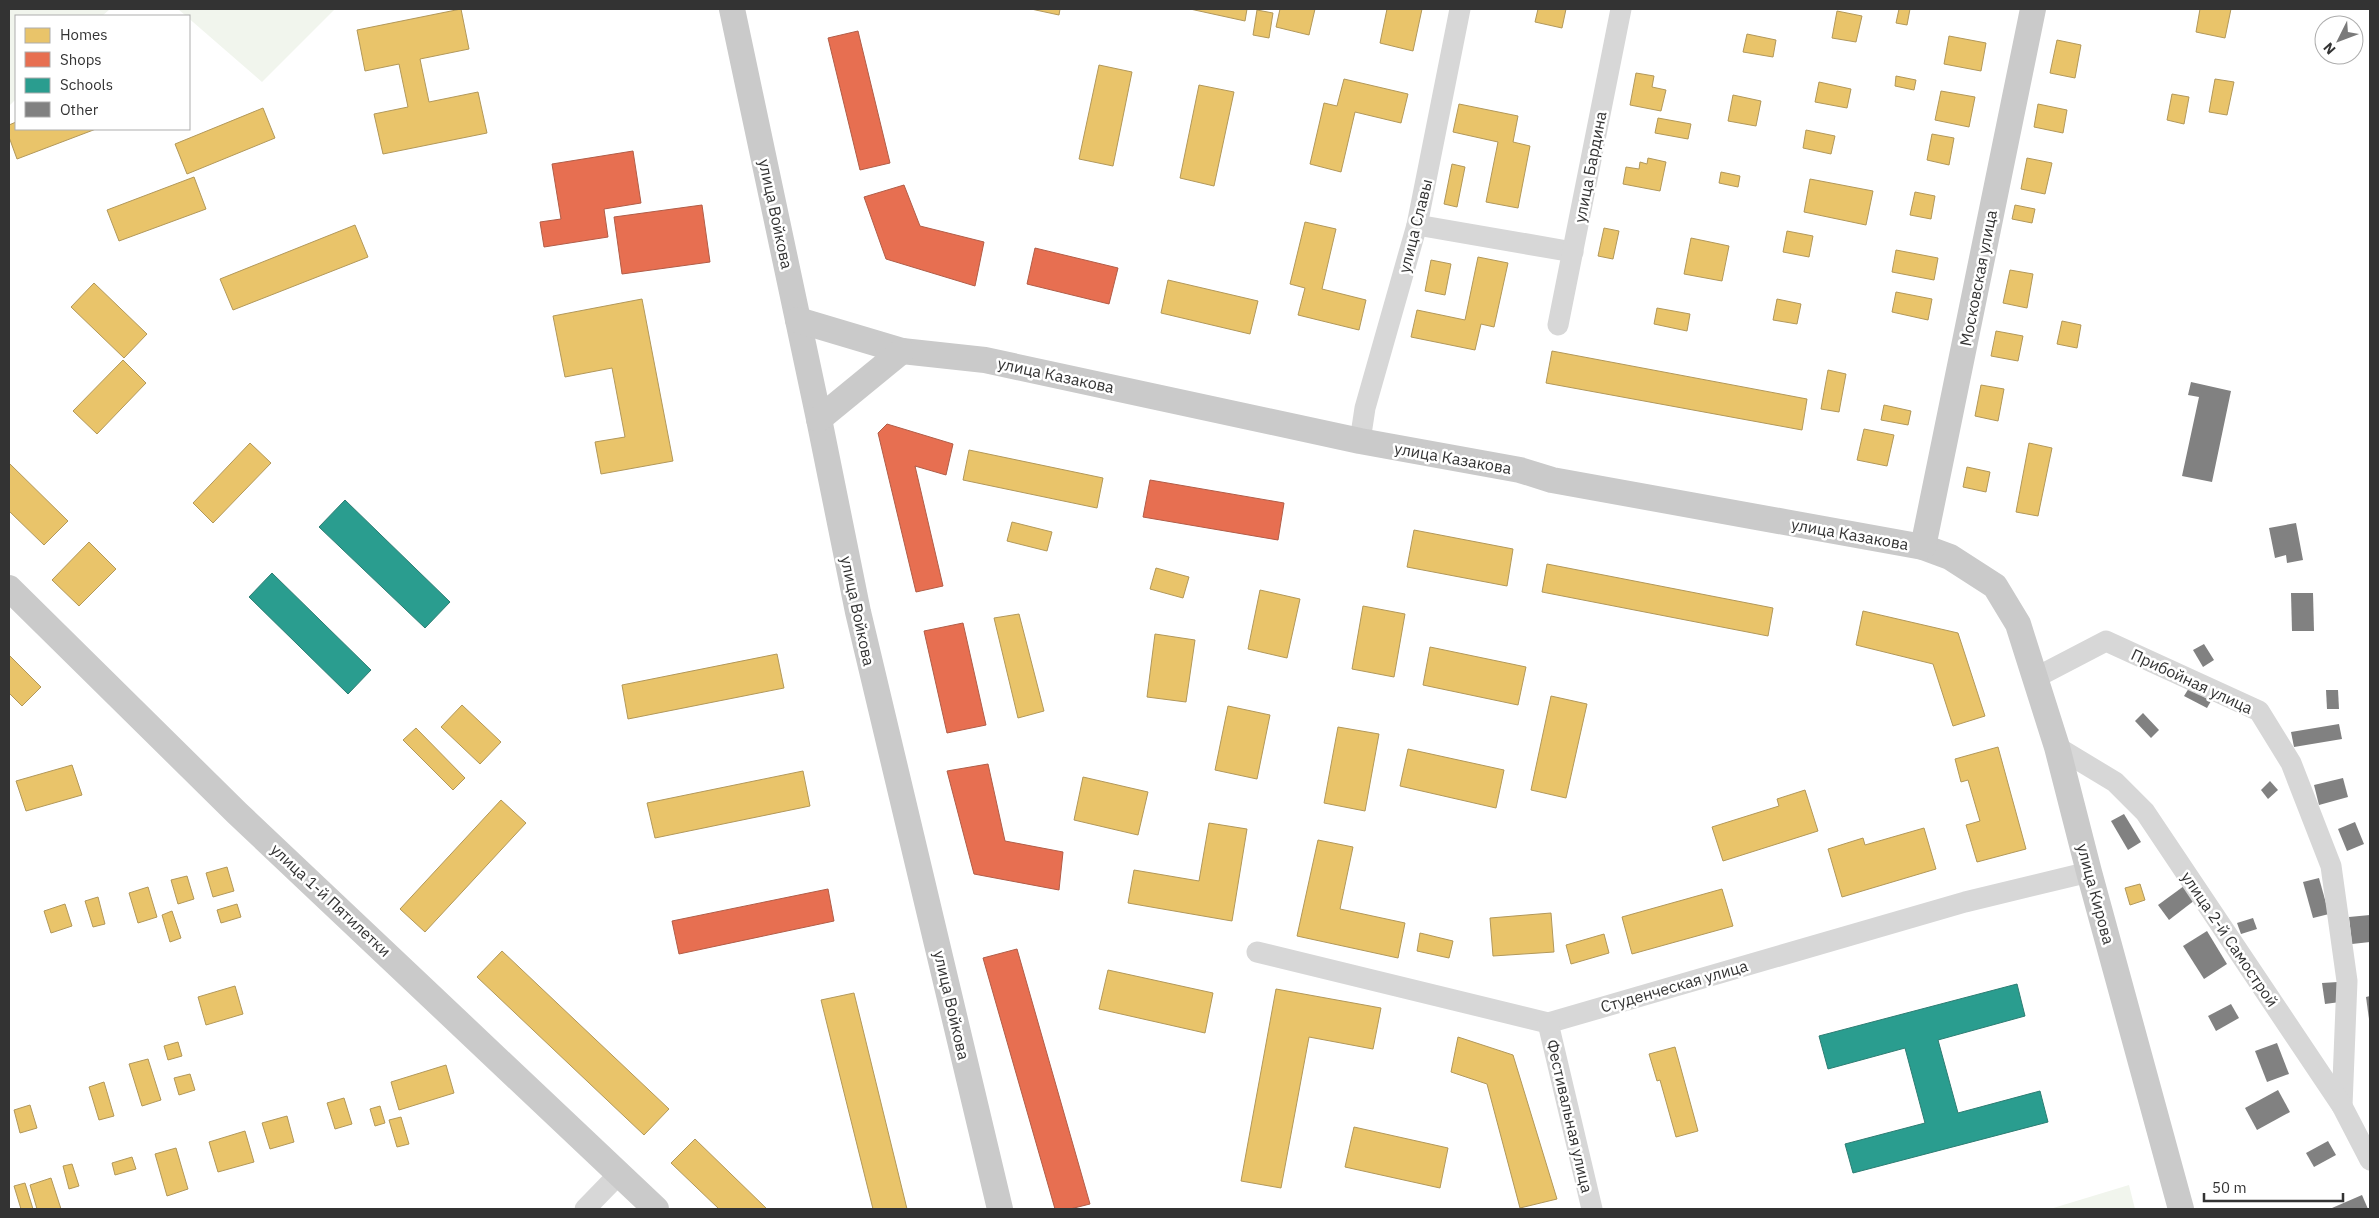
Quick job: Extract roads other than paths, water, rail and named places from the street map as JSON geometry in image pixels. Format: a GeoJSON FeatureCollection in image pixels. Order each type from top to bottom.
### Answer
{"type":"FeatureCollection","features":[{"type":"Feature","properties":{"kind":"main road","name":"улица Войкова"},"geometry":{"type":"LineString","coordinates":[[732,9],[858,612],[1000,1209]]}},
{"type":"Feature","properties":{"kind":"main road","name":"Московская улица"},"geometry":{"type":"LineString","coordinates":[[1923,547],[2033,9]]}},
{"type":"Feature","properties":{"kind":"main road","name":"улица Казакова"},"geometry":{"type":"LineString","coordinates":[[798,320],[902,351],[985,360],[1360,441],[1520,470],[1552,480],[1923,547],[1950,557],[1995,586]]}},
{"type":"Feature","properties":{"kind":"main road"},"geometry":{"type":"LineString","coordinates":[[819,419],[902,351]]}},
{"type":"Feature","properties":{"kind":"main road","name":"улица Кирова"},"geometry":{"type":"LineString","coordinates":[[1995,586],[2018,624],[2057,747],[2181,1209]]}},
{"type":"Feature","properties":{"kind":"main road","name":"улица 1-й Пятилетки"},"geometry":{"type":"LineString","coordinates":[[9,588],[237,812],[656,1209]]}},
{"type":"Feature","properties":{"kind":"street","name":"улица Славы"},"geometry":{"type":"LineString","coordinates":[[1360,441],[1365,408],[1417,225],[1460,9]]}},
{"type":"Feature","properties":{"kind":"street","name":"улица Бардина"},"geometry":{"type":"LineString","coordinates":[[1558,325],[1621,9]]}},
{"type":"Feature","properties":{"kind":"street"},"geometry":{"type":"LineString","coordinates":[[1417,225],[1573,252]]}},
{"type":"Feature","properties":{"kind":"street","name":"Прибойная улица"},"geometry":{"type":"LineString","coordinates":[[2035,678],[2106,641],[2259,711],[2292,763],[2331,866],[2347,981],[2342,1106]]}},
{"type":"Feature","properties":{"kind":"street","name":"улица 2-й Самострой"},"geometry":{"type":"LineString","coordinates":[[2057,747],[2115,782],[2145,812],[2342,1106],[2370,1160]]}},
{"type":"Feature","properties":{"kind":"street","name":"Студенческая улица"},"geometry":{"type":"LineString","coordinates":[[1258,952],[1548,1022],[1965,902],[2089,872]]}},
{"type":"Feature","properties":{"kind":"street","name":"Фестивальная улица"},"geometry":{"type":"LineString","coordinates":[[1548,1022],[1592,1209]]}},
{"type":"Feature","properties":{"kind":"street"},"geometry":{"type":"LineString","coordinates":[[585,1209],[620,1173]]}}]}
